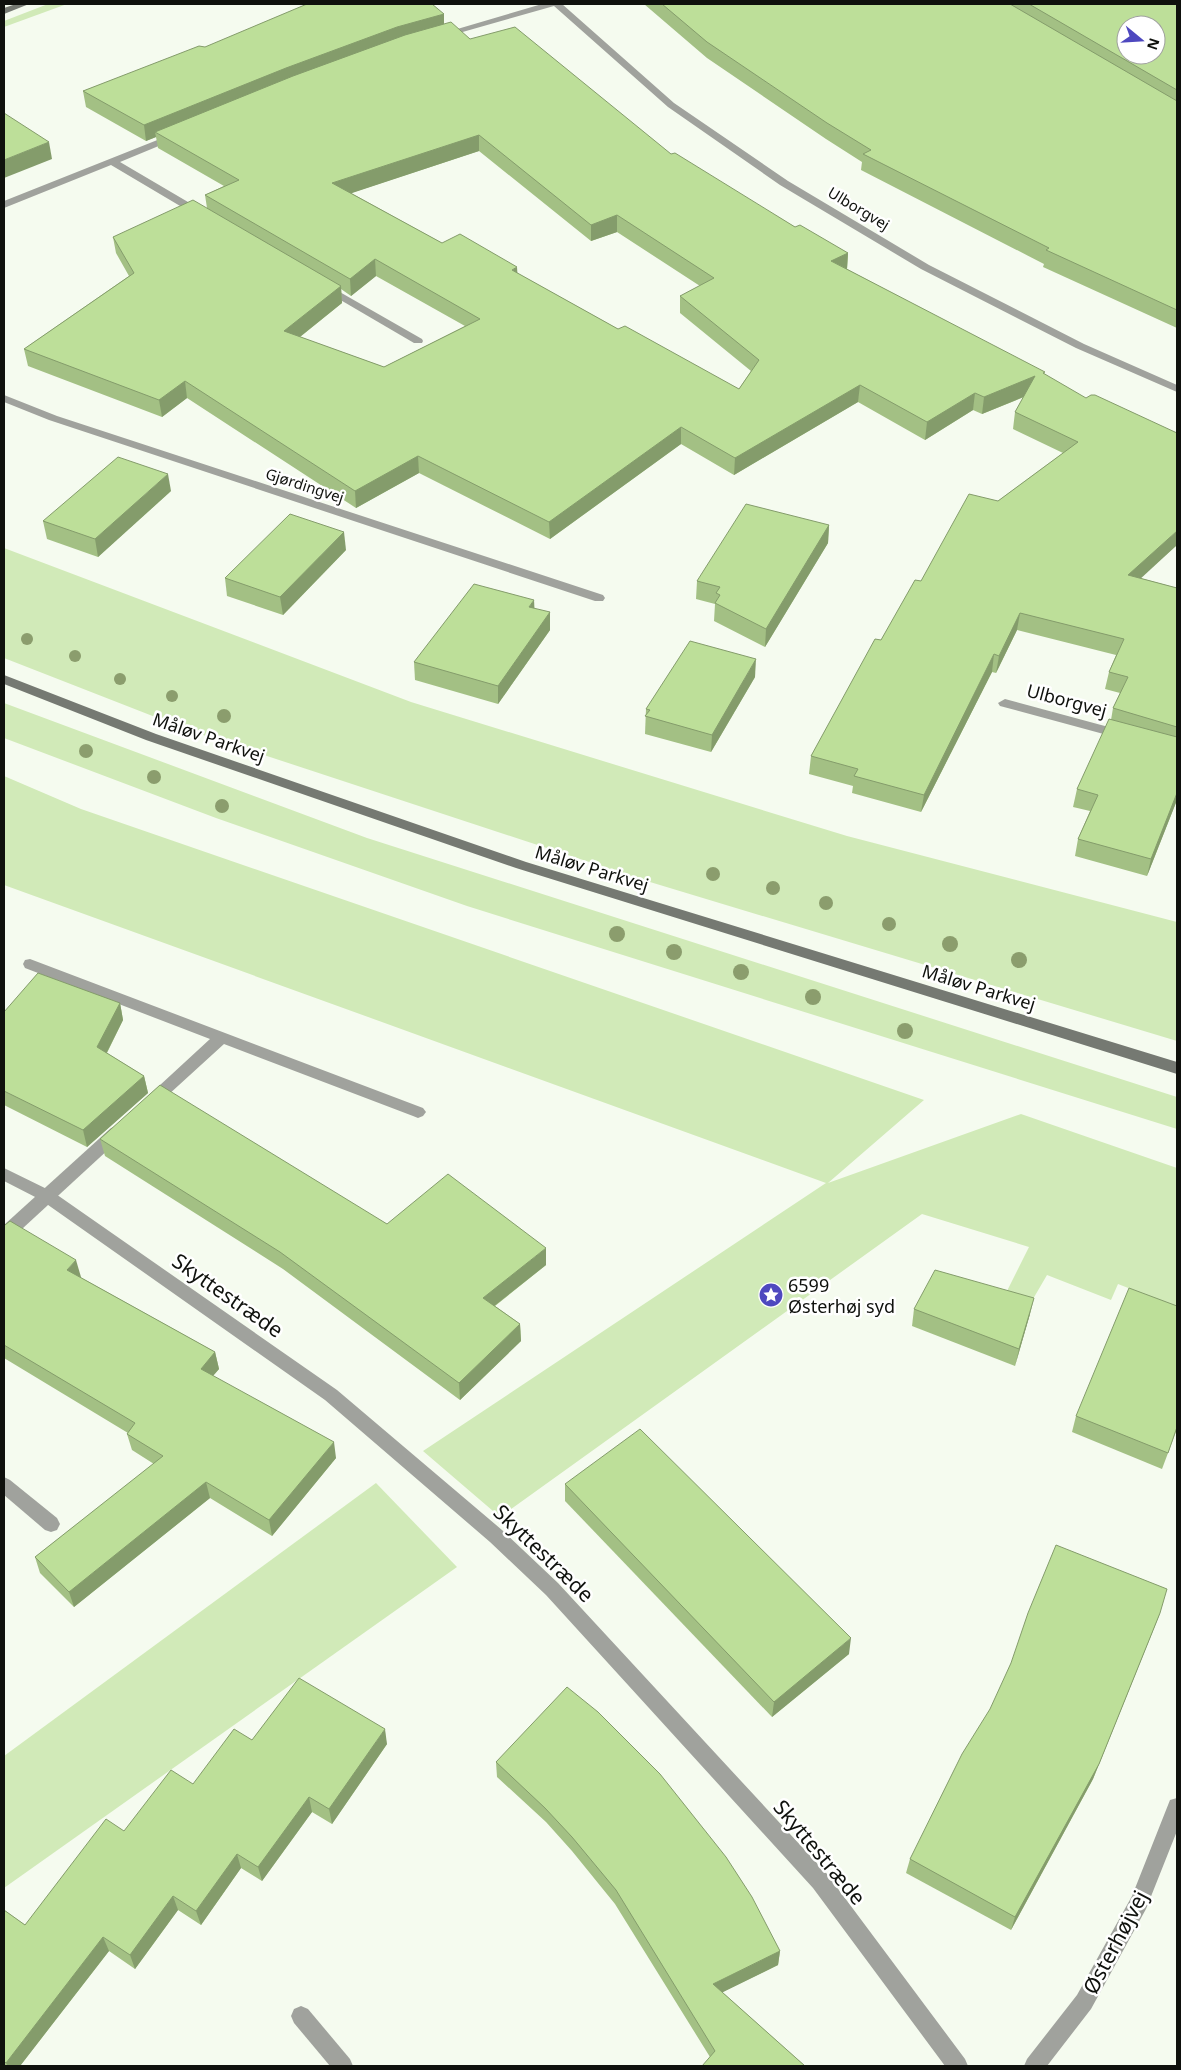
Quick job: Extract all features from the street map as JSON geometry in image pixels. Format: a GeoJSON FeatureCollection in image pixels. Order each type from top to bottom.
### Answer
{"type":"FeatureCollection","features":[{"type":"Feature","properties":{"kind":"street"},"geometry":{"type":"LineString","coordinates":[[4,11],[24,4]]}},
{"type":"Feature","properties":{"kind":"street"},"geometry":{"type":"LineString","coordinates":[[430,39],[551,4]]}},
{"type":"Feature","properties":{"kind":"street","name":"Ulborgvej"},"geometry":{"type":"LineString","coordinates":[[557,4],[671,104],[784,183],[925,266],[1080,346],[1177,389]]}},
{"type":"Feature","properties":{"kind":"street"},"geometry":{"type":"LineString","coordinates":[[4,205],[184,133]]}},
{"type":"Feature","properties":{"kind":"street"},"geometry":{"type":"LineString","coordinates":[[112,162],[214,222]]}},
{"type":"Feature","properties":{"kind":"street"},"geometry":{"type":"LineString","coordinates":[[316,282],[418,341]]}},
{"type":"Feature","properties":{"kind":"street","name":"Gjørdingvej"},"geometry":{"type":"LineString","coordinates":[[4,398],[53,418],[598,598]]}},
{"type":"Feature","properties":{"kind":"street","name":"Måløv Parkvej"},"geometry":{"type":"LineString","coordinates":[[4,679],[151,737],[522,865],[1177,1068]]}},
{"type":"Feature","properties":{"kind":"street","name":"Ulborgvej"},"geometry":{"type":"LineString","coordinates":[[1005,703],[1139,739]]}},
{"type":"Feature","properties":{"kind":"street"},"geometry":{"type":"LineString","coordinates":[[30,964],[418,1112]]}},
{"type":"Feature","properties":{"kind":"street"},"geometry":{"type":"LineString","coordinates":[[142,1110],[222,1037]]}},
{"type":"Feature","properties":{"kind":"street"},"geometry":{"type":"LineString","coordinates":[[4,1234],[127,1123]]}},
{"type":"Feature","properties":{"kind":"street","name":"Skyttestræde"},"geometry":{"type":"LineString","coordinates":[[4,1174],[47,1196],[331,1395],[496,1536],[552,1589],[820,1881],[958,2066]]}},
{"type":"Feature","properties":{"kind":"street"},"geometry":{"type":"LineString","coordinates":[[4,1485],[51,1524]]}},
{"type":"Feature","properties":{"kind":"street","name":"Østerhøjvej"},"geometry":{"type":"LineString","coordinates":[[1034,2066],[1084,2002],[1139,1902],[1177,1807]]}},
{"type":"Feature","properties":{"kind":"street"},"geometry":{"type":"LineString","coordinates":[[301,2016],[343,2066]]}},
{"type":"Feature","properties":{"kind":"green space"},"geometry":{"type":"Polygon","coordinates":[[[48,4],[67,4],[4,27],[4,21],[48,4]]]}},
{"type":"Feature","properties":{"kind":"green space"},"geometry":{"type":"Polygon","coordinates":[[[4,548],[411,702],[847,836],[1177,922],[1177,1041],[650,882],[191,731],[4,658],[4,548]]]}},
{"type":"Feature","properties":{"kind":"green space"},"geometry":{"type":"Polygon","coordinates":[[[4,703],[367,838],[1177,1097],[1177,1129],[467,906],[216,818],[4,738],[4,703]]]}},
{"type":"Feature","properties":{"kind":"green space"},"geometry":{"type":"Polygon","coordinates":[[[4,776],[81,809],[924,1100],[828,1183],[1021,1114],[1177,1168],[1177,1307],[1118,1284],[1111,1300],[1047,1275],[1033,1299],[1005,1295],[1029,1247],[922,1214],[500,1517],[423,1451],[826,1183],[4,885],[4,776]]]}},
{"type":"Feature","properties":{"kind":"green space"},"geometry":{"type":"Polygon","coordinates":[[[376,1483],[457,1567],[4,1888],[4,1756],[376,1483]]]}},
{"type":"Feature","properties":{"kind":"building"},"geometry":{"type":"Polygon","coordinates":[[[307,4],[432,4],[444,14],[397,27],[286,68],[144,125],[83,91],[199,46],[205,47],[307,4]]]}},
{"type":"Feature","properties":{"kind":"building"},"geometry":{"type":"Polygon","coordinates":[[[662,4],[1010,4],[1177,101],[1177,310],[1046,250],[1049,248],[863,154],[871,150],[827,123],[707,42],[662,4]]]}},
{"type":"Feature","properties":{"kind":"building"},"geometry":{"type":"Polygon","coordinates":[[[1029,4],[1177,4],[1177,90],[1134,65],[1166,65],[1166,15],[1116,15],[1116,55],[1029,4]]]}},
{"type":"Feature","properties":{"kind":"building"},"geometry":{"type":"Polygon","coordinates":[[[451,22],[470,39],[515,27],[671,154],[675,153],[795,227],[800,225],[848,253],[831,261],[1045,372],[1043,373],[1086,398],[1095,395],[1177,433],[1177,531],[1128,575],[1177,588],[1177,727],[1113,708],[1128,677],[1109,672],[1124,639],[1020,613],[999,656],[994,654],[924,795],[854,776],[858,769],[811,756],[875,639],[881,640],[915,580],[921,581],[969,494],[998,501],[1078,442],[1015,412],[1035,376],[984,397],[975,393],[927,422],[860,385],[735,458],[681,427],[549,522],[418,456],[355,491],[185,381],[159,400],[24,349],[134,273],[113,237],[193,200],[341,286],[284,331],[384,367],[480,319],[375,259],[350,279],[205,195],[239,180],[155,132],[293,76],[405,35],[451,22]],[[479,135],[332,183],[442,243],[460,234],[517,267],[512,270],[618,329],[625,326],[739,389],[759,360],[680,296],[714,278],[617,215],[591,225],[479,135]]]}},
{"type":"Feature","properties":{"kind":"building"},"geometry":{"type":"Polygon","coordinates":[[[4,113],[49,142],[4,160],[4,113]]]}},
{"type":"Feature","properties":{"kind":"building"},"geometry":{"type":"Polygon","coordinates":[[[118,457],[168,474],[95,539],[43,521],[118,457]]]}},
{"type":"Feature","properties":{"kind":"building"},"geometry":{"type":"Polygon","coordinates":[[[746,504],[829,525],[766,629],[715,603],[720,595],[716,593],[720,587],[697,581],[746,504]]]}},
{"type":"Feature","properties":{"kind":"building"},"geometry":{"type":"Polygon","coordinates":[[[290,514],[344,532],[280,597],[225,578],[290,514]]]}},
{"type":"Feature","properties":{"kind":"building"},"geometry":{"type":"Polygon","coordinates":[[[474,584],[534,600],[529,607],[550,612],[498,686],[414,662],[474,584]]]}},
{"type":"Feature","properties":{"kind":"building"},"geometry":{"type":"Polygon","coordinates":[[[690,641],[756,659],[712,735],[645,716],[650,710],[646,709],[690,641]]]}},
{"type":"Feature","properties":{"kind":"building"},"geometry":{"type":"Polygon","coordinates":[[[1109,719],[1177,737],[1177,793],[1151,859],[1078,839],[1098,795],[1077,789],[1109,719]]]}},
{"type":"Feature","properties":{"kind":"building"},"geometry":{"type":"Polygon","coordinates":[[[38,973],[120,1003],[97,1047],[144,1076],[83,1130],[4,1091],[4,1012],[38,973]]]}},
{"type":"Feature","properties":{"kind":"building"},"geometry":{"type":"Polygon","coordinates":[[[160,1085],[387,1224],[448,1174],[546,1248],[483,1298],[520,1324],[459,1383],[280,1252],[100,1139],[160,1085]]]}},
{"type":"Feature","properties":{"kind":"building"},"geometry":{"type":"Polygon","coordinates":[[[10,1221],[76,1260],[67,1270],[215,1352],[201,1369],[334,1442],[269,1520],[206,1482],[69,1592],[35,1557],[163,1456],[127,1434],[135,1423],[4,1345],[4,1225],[10,1221]]]}},
{"type":"Feature","properties":{"kind":"building"},"geometry":{"type":"Polygon","coordinates":[[[935,1270],[1034,1298],[1019,1349],[914,1309],[935,1270]]]}},
{"type":"Feature","properties":{"kind":"building"},"geometry":{"type":"Polygon","coordinates":[[[1129,1288],[1177,1306],[1177,1427],[1168,1453],[1076,1416],[1129,1288]]]}},
{"type":"Feature","properties":{"kind":"building"},"geometry":{"type":"Polygon","coordinates":[[[640,1429],[851,1638],[774,1702],[565,1484],[640,1429]]]}},
{"type":"Feature","properties":{"kind":"building"},"geometry":{"type":"Polygon","coordinates":[[[1056,1545],[1167,1589],[1160,1613],[1099,1764],[1015,1917],[910,1859],[962,1754],[990,1709],[1011,1663],[1028,1613],[1056,1545]]]}},
{"type":"Feature","properties":{"kind":"building"},"geometry":{"type":"Polygon","coordinates":[[[299,1678],[385,1729],[329,1809],[309,1797],[258,1867],[237,1854],[196,1911],[173,1896],[130,1955],[103,1937],[6,2063],[4,2061],[4,1910],[25,1925],[106,1819],[124,1831],[171,1770],[193,1784],[234,1729],[252,1740],[299,1678]]]}},
{"type":"Feature","properties":{"kind":"building"},"geometry":{"type":"Polygon","coordinates":[[[567,1687],[598,1712],[660,1774],[726,1857],[752,1897],[780,1951],[713,1984],[805,2066],[702,2066],[715,2051],[616,1890],[545,1808],[496,1762],[567,1687]]]}},
{"type":"Feature","properties":{"kind":"place","name":"6599 Østerhøj syd"},"geometry":{"type":"Point","coordinates":[771,1295]}}]}
